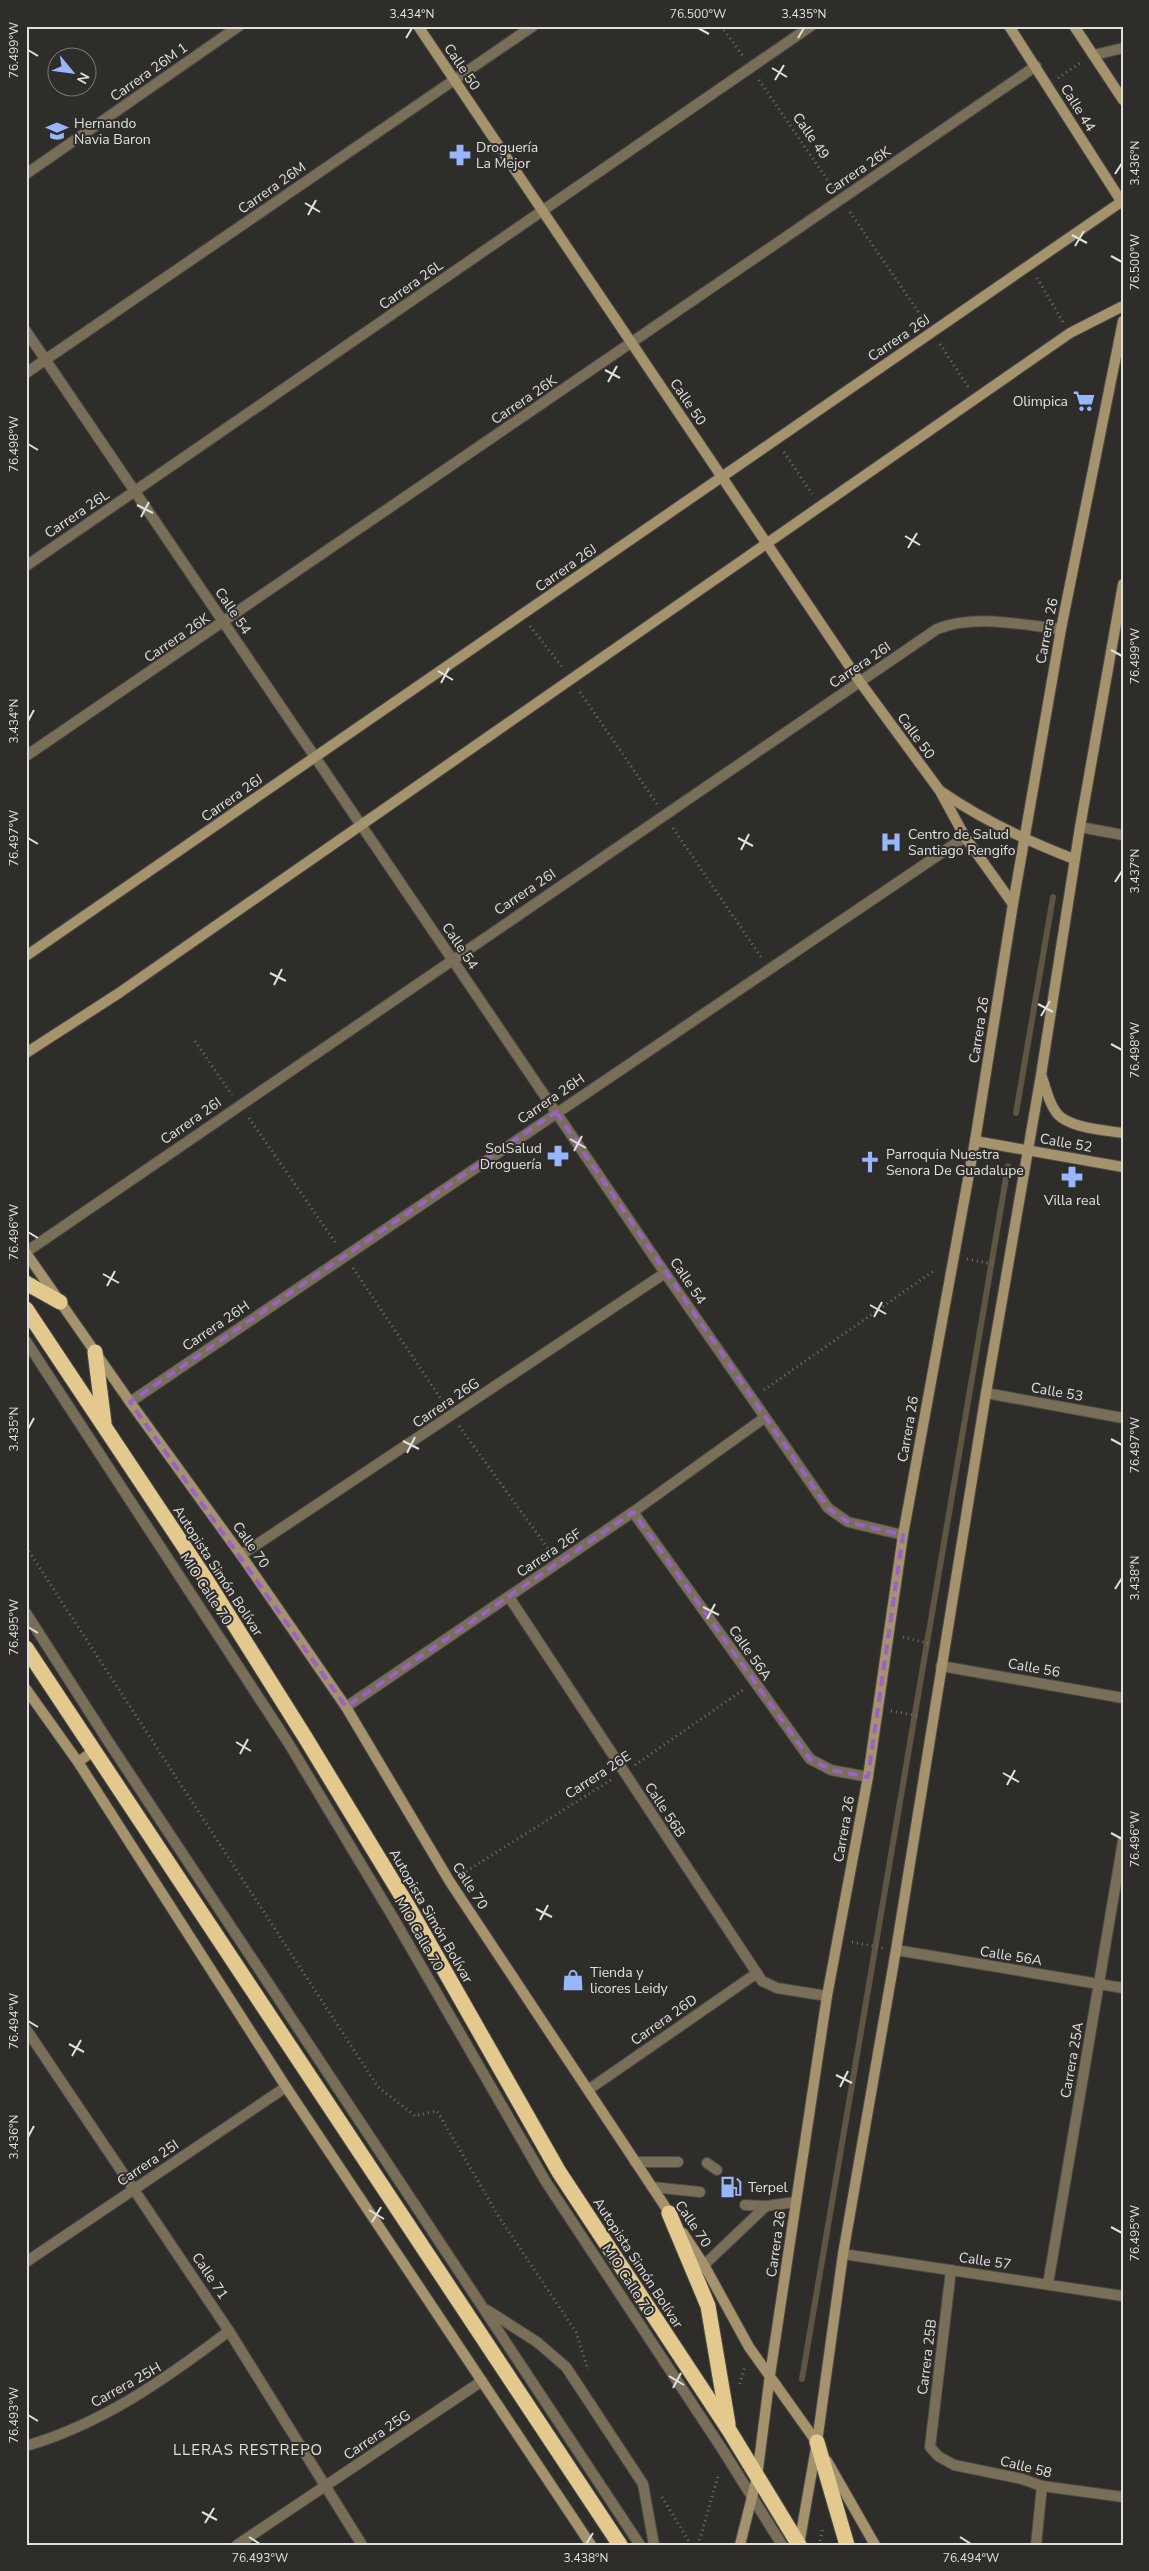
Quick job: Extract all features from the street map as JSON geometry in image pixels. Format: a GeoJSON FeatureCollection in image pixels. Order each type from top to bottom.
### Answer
{"type":"FeatureCollection","features":[{"type":"Feature","properties":{"kind":"highway"},"geometry":{"type":"LineString","coordinates":[[26,1283],[60,1302]]}},
{"type":"Feature","properties":{"kind":"highway","name":"Autopista Simón Bolívar"},"geometry":{"type":"LineString","coordinates":[[26,1309],[207,1581],[404,1900],[559,2172],[730,2430],[799,2544]]}},
{"type":"Feature","properties":{"kind":"highway"},"geometry":{"type":"LineString","coordinates":[[95,1352],[105,1427]]}},
{"type":"Feature","properties":{"kind":"highway"},"geometry":{"type":"LineString","coordinates":[[26,1648],[620,2545]]}},
{"type":"Feature","properties":{"kind":"highway"},"geometry":{"type":"LineString","coordinates":[[670,2213],[708,2306],[730,2430]]}},
{"type":"Feature","properties":{"kind":"highway"},"geometry":{"type":"LineString","coordinates":[[817,2442],[847,2545]]}},
{"type":"Feature","properties":{"kind":"street","name":"Carrera 26M 1"},"geometry":{"type":"LineString","coordinates":[[26,174],[239,26]]}},
{"type":"Feature","properties":{"kind":"street","name":"Calle 50"},"geometry":{"type":"LineString","coordinates":[[418,26],[860,682],[940,791],[964,837],[1013,904]]}},
{"type":"Feature","properties":{"kind":"street","name":"Carrera 26M"},"geometry":{"type":"LineString","coordinates":[[26,373],[533,26]]}},
{"type":"Feature","properties":{"kind":"street","name":"Carrera 26L"},"geometry":{"type":"LineString","coordinates":[[26,566],[811,26]]}},
{"type":"Feature","properties":{"kind":"street","name":"Calle 44"},"geometry":{"type":"LineString","coordinates":[[1009,26],[1122,203]]}},
{"type":"Feature","properties":{"kind":"street"},"geometry":{"type":"LineString","coordinates":[[1074,26],[1123,100]]}},
{"type":"Feature","properties":{"kind":"street"},"geometry":{"type":"LineString","coordinates":[[1094,55],[1123,48]]}},
{"type":"Feature","properties":{"kind":"street","name":"Carrera 26K"},"geometry":{"type":"LineString","coordinates":[[26,756],[224,623],[1036,66]]}},
{"type":"Feature","properties":{"kind":"street","name":"Carrera 26J"},"geometry":{"type":"LineString","coordinates":[[26,956],[1122,203]]}},
{"type":"Feature","properties":{"kind":"street"},"geometry":{"type":"LineString","coordinates":[[26,1053],[119,993],[766,542],[1070,333],[1123,306]]}},
{"type":"Feature","properties":{"kind":"street","name":"Carrera 26"},"geometry":{"type":"LineString","coordinates":[[740,2545],[757,2477],[796,2202],[828,1996],[868,1777],[903,1536],[975,1142],[1013,904],[1061,629],[1123,321]]}},
{"type":"Feature","properties":{"kind":"street","name":"Calle 54"},"geometry":{"type":"LineString","coordinates":[[26,331],[665,1273],[828,1508],[838,1518],[903,1536]]}},
{"type":"Feature","properties":{"kind":"street"},"geometry":{"type":"LineString","coordinates":[[799,2544],[817,2442],[843,2254],[896,1950],[940,1666],[1029,1151],[1074,859],[1123,584]]}},
{"type":"Feature","properties":{"kind":"street","name":"Carrera 26I"},"geometry":{"type":"LineString","coordinates":[[26,1252],[452,958],[937,629],[950,624],[974,621],[1061,629]]}},
{"type":"Feature","properties":{"kind":"street","name":"Calle 50"},"geometry":{"type":"LineString","coordinates":[[940,791],[985,821],[1024,840],[1074,859]]}},
{"type":"Feature","properties":{"kind":"street"},"geometry":{"type":"LineString","coordinates":[[1080,827],[1123,835]]}},
{"type":"Feature","properties":{"kind":"street","name":"Carrera 26H"},"geometry":{"type":"LineString","coordinates":[[130,1402],[964,837]]}},
{"type":"Feature","properties":{"kind":"street","name":"Calle 52"},"geometry":{"type":"LineString","coordinates":[[1041,1075],[1050,1100],[1061,1118],[1081,1126],[1123,1133]]}},
{"type":"Feature","properties":{"kind":"street","name":"Calle 52"},"geometry":{"type":"LineString","coordinates":[[975,1142],[1123,1167]]}},
{"type":"Feature","properties":{"kind":"street","name":"Calle 70"},"geometry":{"type":"LineString","coordinates":[[26,1252],[130,1402],[241,1555],[346,1707],[450,1882],[704,2265],[749,2347],[817,2442],[875,2545]]}},
{"type":"Feature","properties":{"kind":"street","name":"Carrera 26G"},"geometry":{"type":"LineString","coordinates":[[241,1555],[665,1273]]}},
{"type":"Feature","properties":{"kind":"street","name":"MIO Calle 70"},"geometry":{"type":"LineString","coordinates":[[26,1341],[289,1744],[394,1919],[546,2182],[782,2545]]}},
{"type":"Feature","properties":{"kind":"street","name":"Calle 53"},"geometry":{"type":"LineString","coordinates":[[986,1393],[1123,1418]]}},
{"type":"Feature","properties":{"kind":"street","name":"Carrera 26F"},"geometry":{"type":"LineString","coordinates":[[346,1707],[634,1512],[764,1418]]}},
{"type":"Feature","properties":{"kind":"street","name":"Calle 56A"},"geometry":{"type":"LineString","coordinates":[[634,1512],[810,1759],[831,1770],[868,1777]]}},
{"type":"Feature","properties":{"kind":"street","name":"Calle 56B"},"geometry":{"type":"LineString","coordinates":[[509,1597],[762,1980],[772,1986],[828,1996]]}},
{"type":"Feature","properties":{"kind":"street"},"geometry":{"type":"LineString","coordinates":[[26,1613],[108,1741],[640,2545]]}},
{"type":"Feature","properties":{"kind":"street","name":"Calle 56"},"geometry":{"type":"LineString","coordinates":[[940,1666],[1123,1698]]}},
{"type":"Feature","properties":{"kind":"street"},"geometry":{"type":"LineString","coordinates":[[26,1689],[78,1762],[286,2086],[592,2545]]}},
{"type":"Feature","properties":{"kind":"street"},"geometry":{"type":"LineString","coordinates":[[78,1762],[95,1750]]}},
{"type":"Feature","properties":{"kind":"street","name":"Carrera 25A"},"geometry":{"type":"LineString","coordinates":[[1048,2284],[1123,1841]]}},
{"type":"Feature","properties":{"kind":"street","name":"Calle 56A"},"geometry":{"type":"LineString","coordinates":[[896,1950],[1123,1988]]}},
{"type":"Feature","properties":{"kind":"street","name":"Carrera 26D"},"geometry":{"type":"LineString","coordinates":[[588,2090],[757,1973]]}},
{"type":"Feature","properties":{"kind":"street","name":"Calle 71"},"geometry":{"type":"LineString","coordinates":[[26,2028],[230,2331],[362,2545]]}},
{"type":"Feature","properties":{"kind":"street","name":"Carrera 25I"},"geometry":{"type":"LineString","coordinates":[[26,2262],[286,2086]]}},
{"type":"Feature","properties":{"kind":"street"},"geometry":{"type":"LineString","coordinates":[[636,2162],[678,2162]]}},
{"type":"Feature","properties":{"kind":"street"},"geometry":{"type":"LineString","coordinates":[[707,2163],[717,2170]]}},
{"type":"Feature","properties":{"kind":"street"},"geometry":{"type":"LineString","coordinates":[[652,2187],[700,2192]]}},
{"type":"Feature","properties":{"kind":"street"},"geometry":{"type":"LineString","coordinates":[[745,2204],[766,2206],[796,2202]]}},
{"type":"Feature","properties":{"kind":"street"},"geometry":{"type":"LineString","coordinates":[[704,2265],[766,2206]]}},
{"type":"Feature","properties":{"kind":"street","name":"Calle 57"},"geometry":{"type":"LineString","coordinates":[[843,2254],[1123,2296]]}},
{"type":"Feature","properties":{"kind":"street","name":"Carrera 25B"},"geometry":{"type":"LineString","coordinates":[[930,2447],[951,2270]]}},
{"type":"Feature","properties":{"kind":"street"},"geometry":{"type":"LineString","coordinates":[[484,2308],[537,2342],[566,2368],[643,2484],[654,2545]]}},
{"type":"Feature","properties":{"kind":"street","name":"Carrera 25H"},"geometry":{"type":"LineString","coordinates":[[26,2446],[107,2413],[170,2376],[230,2331]]}},
{"type":"Feature","properties":{"kind":"street","name":"Carrera 25G"},"geometry":{"type":"LineString","coordinates":[[237,2545],[482,2381]]}},
{"type":"Feature","properties":{"kind":"street","name":"Calle 58"},"geometry":{"type":"LineString","coordinates":[[930,2447],[938,2456],[954,2465],[1022,2479],[1042,2486],[1123,2497]]}},
{"type":"Feature","properties":{"kind":"street"},"geometry":{"type":"LineString","coordinates":[[1036,2545],[1042,2486]]}},
{"type":"Feature","properties":{"kind":"path","name":"Calle 49"},"geometry":{"type":"LineString","coordinates":[[721,26],[933,332],[975,398]]}},
{"type":"Feature","properties":{"kind":"path"},"geometry":{"type":"LineString","coordinates":[[1047,85],[1094,55]]}},
{"type":"Feature","properties":{"kind":"path"},"geometry":{"type":"LineString","coordinates":[[1030,265],[1070,333]]}},
{"type":"Feature","properties":{"kind":"path"},"geometry":{"type":"LineString","coordinates":[[776,440],[820,505]]}},
{"type":"Feature","properties":{"kind":"path"},"geometry":{"type":"LineString","coordinates":[[521,615],[571,679]]}},
{"type":"Feature","properties":{"kind":"path"},"geometry":{"type":"LineString","coordinates":[[195,1041],[452,1416],[558,1563]]}},
{"type":"Feature","properties":{"kind":"path"},"geometry":{"type":"LineString","coordinates":[[751,1398],[954,1257],[998,1265]]}},
{"type":"Feature","properties":{"kind":"path"},"geometry":{"type":"LineString","coordinates":[[26,1547],[378,2087],[415,2116],[437,2111],[500,2216],[576,2332]]}},
{"type":"Feature","properties":{"kind":"path"},"geometry":{"type":"LineString","coordinates":[[910,1639],[933,1645]]}},
{"type":"Feature","properties":{"kind":"path","name":"Carrera 26E"},"geometry":{"type":"LineString","coordinates":[[450,1882],[624,1772],[754,1682]]}},
{"type":"Feature","properties":{"kind":"path"},"geometry":{"type":"LineString","coordinates":[[896,1712],[921,1716]]}},
{"type":"Feature","properties":{"kind":"path"},"geometry":{"type":"LineString","coordinates":[[857,1943],[883,1948]]}},
{"type":"Feature","properties":{"kind":"path"},"geometry":{"type":"LineString","coordinates":[[698,2545],[721,2465]]}},
{"type":"Feature","properties":{"kind":"highlighted area"},"geometry":{"type":"Polygon","coordinates":[[[556,1112],[828,1508],[848,1522],[903,1535],[868,1777],[831,1770],[810,1759],[633,1512],[346,1707],[130,1402],[556,1112]]]}},
{"type":"Feature","properties":{"kind":"waterway"},"geometry":{"type":"LineString","coordinates":[[1016,1113],[1053,897]]}},
{"type":"Feature","properties":{"kind":"waterway"},"geometry":{"type":"LineString","coordinates":[[802,2379],[1008,1166]]}},
{"type":"Feature","properties":{"kind":"place","name":"Hernando Navia Baron"},"geometry":{"type":"Point","coordinates":[57,131]}},
{"type":"Feature","properties":{"kind":"place","name":"Droguería La Mejor"},"geometry":{"type":"Point","coordinates":[460,155]}},
{"type":"Feature","properties":{"kind":"place","name":"Olimpica"},"geometry":{"type":"Point","coordinates":[1084,401]}},
{"type":"Feature","properties":{"kind":"place","name":"Centro de Salud Santiago Rengifo"},"geometry":{"type":"Point","coordinates":[891,842]}},
{"type":"Feature","properties":{"kind":"place","name":"SolSalud Droguería"},"geometry":{"type":"Point","coordinates":[558,1156]}},
{"type":"Feature","properties":{"kind":"place","name":"Parroquia Nuestra Senora De Guadalupe"},"geometry":{"type":"Point","coordinates":[870,1162]}},
{"type":"Feature","properties":{"kind":"place","name":"Villa real"},"geometry":{"type":"Point","coordinates":[1072,1177]}},
{"type":"Feature","properties":{"kind":"place","name":"Tienda y licores Leidy"},"geometry":{"type":"Point","coordinates":[573,1980]}},
{"type":"Feature","properties":{"kind":"place","name":"Terpel"},"geometry":{"type":"Point","coordinates":[731,2187]}},
{"type":"Feature","properties":{"kind":"district","name":"LLERAS RESTREPO"},"geometry":{"type":"Point","coordinates":[248,2450]}}]}
